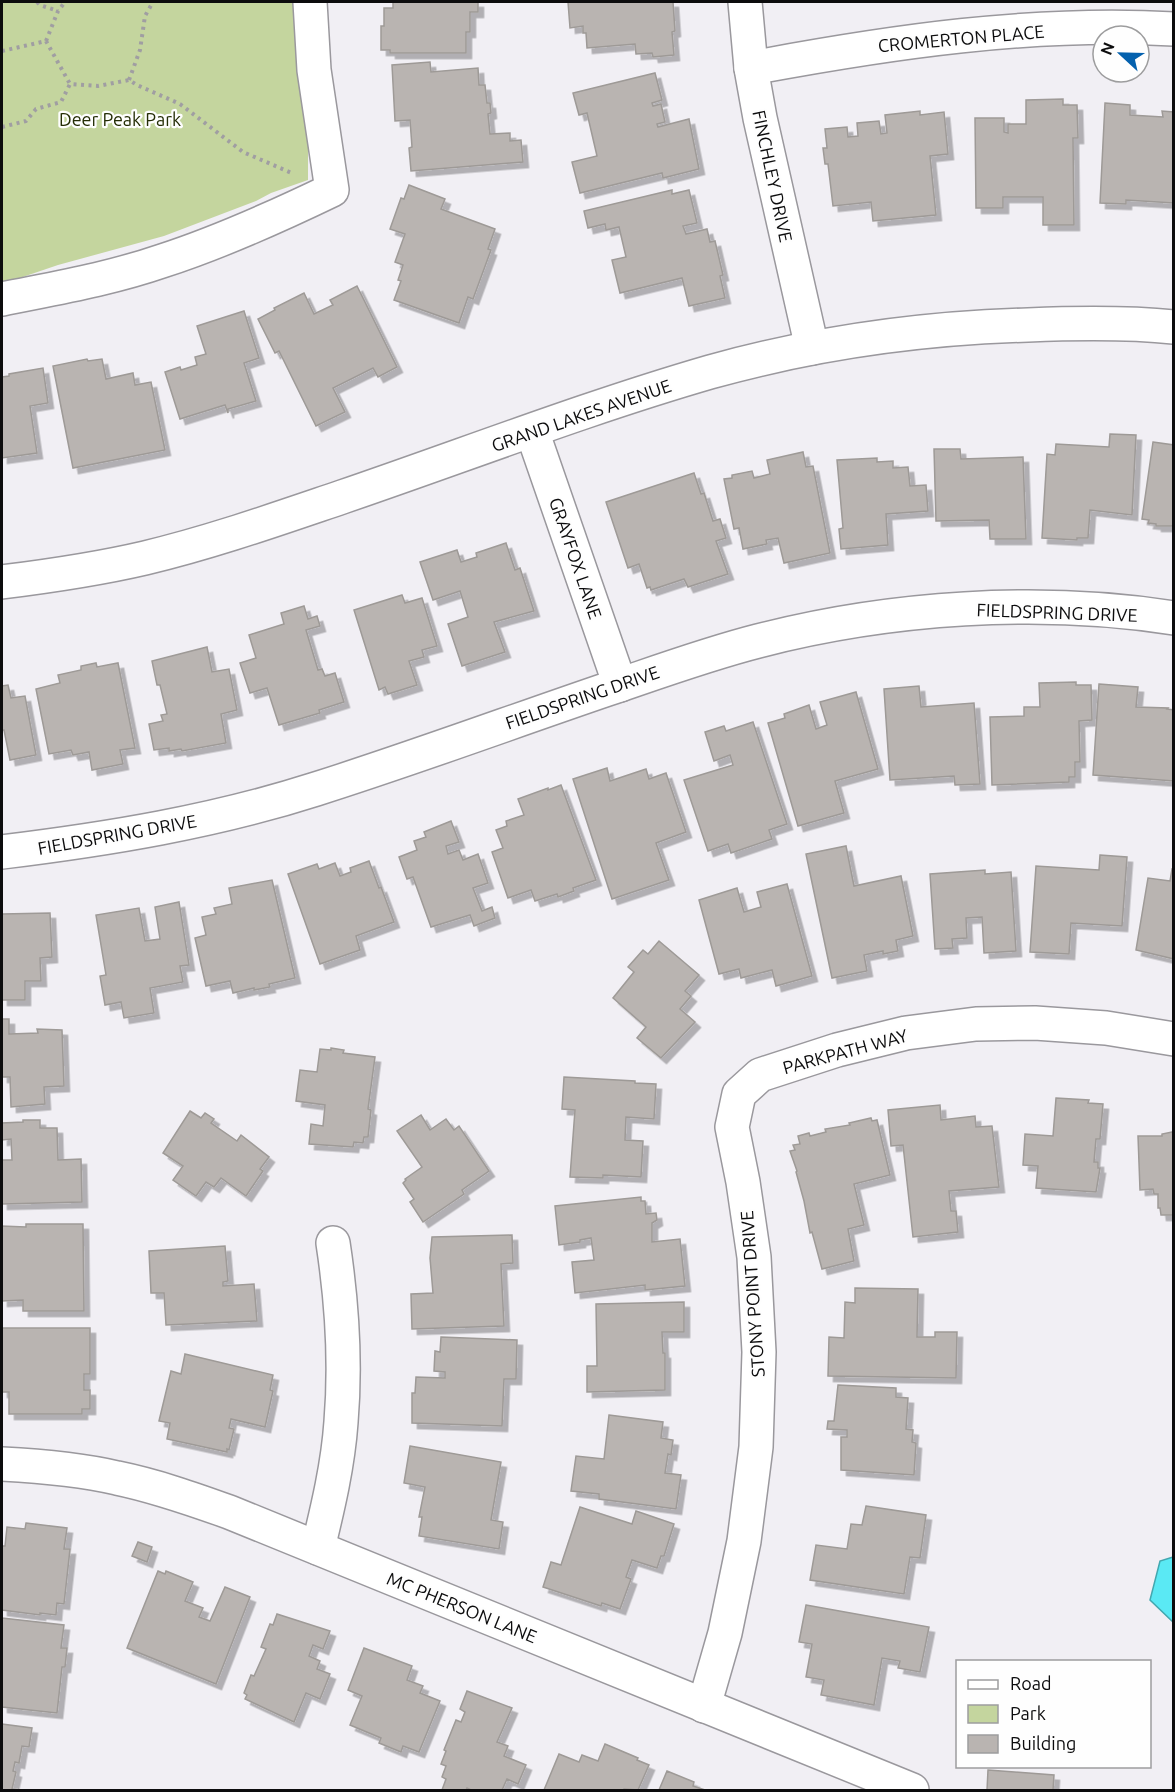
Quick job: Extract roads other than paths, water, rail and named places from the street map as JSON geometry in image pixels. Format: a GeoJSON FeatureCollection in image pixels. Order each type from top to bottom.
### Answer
{"type":"FeatureCollection","features":[{"type":"Feature","properties":{"kind":"street"},"geometry":{"type":"LineString","coordinates":[[2,299],[90,282],[162,262],[248,230],[332,190],[314,70],[310,2]]}},
{"type":"Feature","properties":{"kind":"street","name":"FINCHLEY DRIVE"},"geometry":{"type":"LineString","coordinates":[[745,2],[751,68],[762,130],[812,348]]}},
{"type":"Feature","properties":{"kind":"street","name":"CROMERTON PLACE"},"geometry":{"type":"LineString","coordinates":[[751,68],[847,50],[945,37],[1045,30],[1173,29]]}},
{"type":"Feature","properties":{"kind":"street","name":"GRAND LAKES AVENUE"},"geometry":{"type":"LineString","coordinates":[[2,582],[54,576],[145,558],[236,534],[632,397],[713,372],[812,348],[966,327],[1082,323],[1173,327]]}},
{"type":"Feature","properties":{"kind":"street","name":"GRAYFOX LANE"},"geometry":{"type":"LineString","coordinates":[[532,431],[620,685]]}},
{"type":"Feature","properties":{"kind":"street","name":"FIELDSPRING DRIVE"},"geometry":{"type":"LineString","coordinates":[[2,852],[96,841],[207,819],[315,789],[687,661],[760,640],[835,624],[929,612],[1005,608],[1081,609],[1173,618]]}},
{"type":"Feature","properties":{"kind":"street","name":"PARKPATH WAY"},"geometry":{"type":"LineString","coordinates":[[739,1094],[760,1076],[837,1050],[906,1033],[964,1026],[1035,1023],[1106,1028],[1173,1039]]}},
{"type":"Feature","properties":{"kind":"street","name":"STONY POINT DRIVE"},"geometry":{"type":"LineString","coordinates":[[704,1706],[725,1633],[744,1540],[756,1447],[759,1352],[754,1257],[732,1127],[739,1094]]}},
{"type":"Feature","properties":{"kind":"street"},"geometry":{"type":"LineString","coordinates":[[318,1548],[333,1488],[341,1423],[344,1353],[333,1243]]}},
{"type":"Feature","properties":{"kind":"street","name":"MC PHERSON LANE"},"geometry":{"type":"LineString","coordinates":[[2,1464],[50,1467],[117,1478],[170,1492],[229,1512],[912,1791]]}},
{"type":"Feature","properties":{"kind":"water"},"geometry":{"type":"Polygon","coordinates":[[[1174,1557],[1173,1622],[1150,1600],[1160,1561],[1174,1557]]]}},
{"type":"Feature","properties":{"kind":"park label","name":"Deer Peak Park"},"geometry":{"type":"Point","coordinates":[120,119]}}]}
